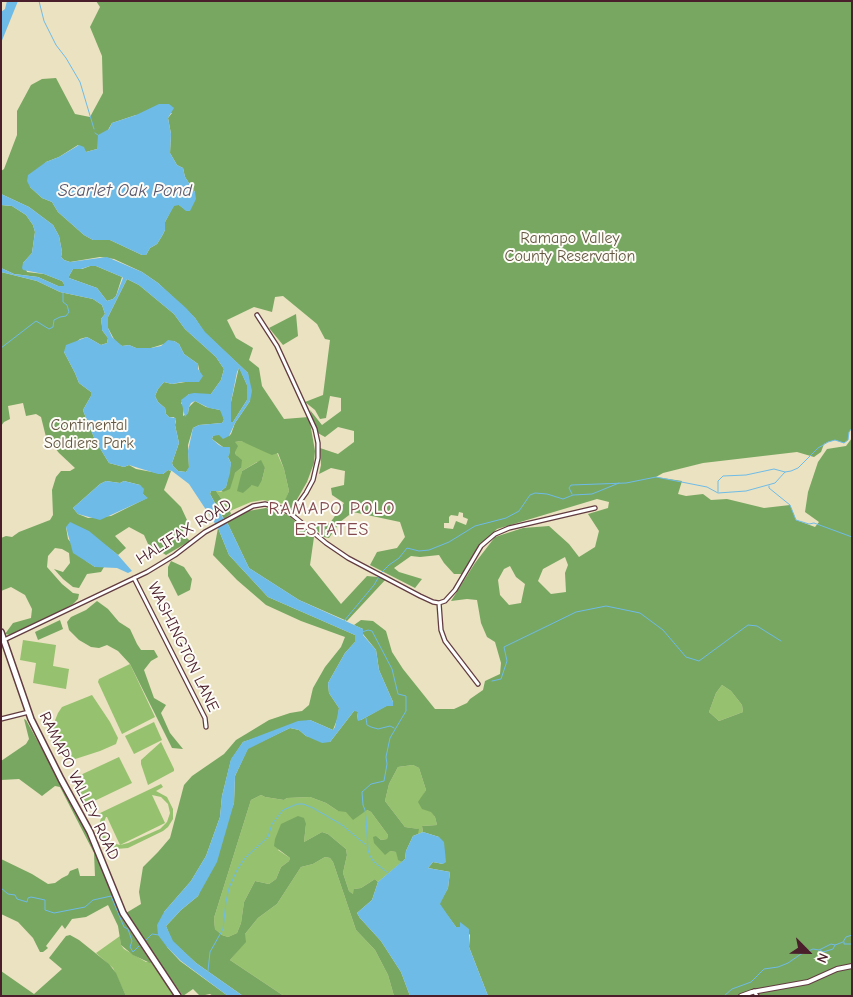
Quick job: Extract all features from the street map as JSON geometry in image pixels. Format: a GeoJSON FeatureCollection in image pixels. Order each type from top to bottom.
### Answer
{"type":"FeatureCollection","features":[{"type":"Feature","properties":{"kind":"main road","name":"RAMAPO VALLEY ROAD"},"geometry":{"type":"LineString","coordinates":[[1,632],[29,712],[61,779],[90,832],[123,914],[178,996]]}},
{"type":"Feature","properties":{"kind":"street"},"geometry":{"type":"LineString","coordinates":[[257,315],[277,346],[315,429],[318,443],[318,458],[313,480],[306,494],[291,514]]}},
{"type":"Feature","properties":{"kind":"street","name":"HALIFAX ROAD"},"geometry":{"type":"LineString","coordinates":[[4,640],[147,572],[226,519],[247,508],[258,505],[276,506],[291,514],[337,551],[380,575],[438,603]]}},
{"type":"Feature","properties":{"kind":"street"},"geometry":{"type":"LineString","coordinates":[[478,684],[445,641],[441,630],[438,603],[445,601],[451,595],[481,546],[495,534],[509,528],[595,508]]}},
{"type":"Feature","properties":{"kind":"street","name":"WASHINGTON LANE"},"geometry":{"type":"LineString","coordinates":[[134,578],[206,718],[206,727]]}},
{"type":"Feature","properties":{"kind":"street"},"geometry":{"type":"LineString","coordinates":[[1,719],[29,712]]}},
{"type":"Feature","properties":{"kind":"street"},"geometry":{"type":"LineString","coordinates":[[740,996],[754,991],[802,983],[838,969],[852,966]]}},
{"type":"Feature","properties":{"kind":"street"},"geometry":{"type":"LineString","coordinates":[[754,991],[757,996]]}},
{"type":"Feature","properties":{"kind":"green space","name":"Ramapo Valley County Reservation"},"geometry":{"type":"Polygon","coordinates":[[[96,1],[852,1],[852,428],[849,432],[848,440],[844,443],[835,440],[824,444],[821,452],[814,457],[797,452],[703,463],[663,473],[656,477],[682,481],[678,494],[686,496],[703,494],[711,500],[727,499],[764,508],[790,505],[796,520],[815,527],[819,522],[805,512],[808,492],[818,462],[827,449],[846,446],[852,438],[852,996],[488,996],[469,947],[470,935],[460,923],[460,927],[456,927],[439,904],[448,888],[450,872],[428,868],[433,862],[443,864],[439,837],[423,832],[422,826],[437,825],[435,817],[431,812],[422,809],[418,802],[426,790],[419,768],[413,765],[398,767],[389,784],[385,801],[405,827],[419,829],[418,834],[413,836],[406,851],[405,859],[402,862],[398,860],[396,852],[390,851],[385,855],[374,843],[373,837],[376,836],[381,840],[387,839],[388,835],[371,812],[367,810],[353,820],[346,812],[338,811],[326,803],[310,797],[287,798],[284,800],[261,795],[251,800],[214,918],[215,929],[222,935],[228,937],[237,933],[241,923],[244,902],[255,881],[269,884],[276,879],[281,867],[289,861],[290,858],[274,846],[281,824],[298,816],[304,818],[306,824],[304,842],[322,832],[328,834],[346,849],[347,855],[343,873],[349,891],[353,894],[354,889],[361,888],[375,879],[378,882],[372,900],[357,913],[381,941],[401,972],[410,996],[394,996],[388,975],[375,950],[356,930],[330,858],[325,857],[313,864],[301,867],[277,904],[258,918],[245,934],[246,942],[230,960],[284,996],[243,996],[196,963],[172,941],[166,926],[198,896],[234,803],[235,776],[248,748],[290,728],[299,730],[306,736],[330,742],[354,711],[358,712],[357,718],[361,720],[393,702],[379,670],[376,650],[363,634],[363,629],[354,625],[361,620],[373,621],[386,631],[392,652],[435,709],[454,709],[467,703],[483,690],[485,681],[500,674],[501,663],[495,642],[487,637],[481,623],[477,600],[451,601],[475,563],[495,537],[523,528],[549,526],[569,544],[579,557],[595,547],[599,531],[588,514],[608,508],[609,502],[597,499],[497,529],[477,548],[464,574],[454,574],[439,555],[411,556],[394,568],[399,572],[422,579],[415,588],[370,565],[377,552],[397,548],[405,537],[400,522],[353,512],[340,522],[329,538],[324,537],[312,526],[330,523],[344,503],[332,495],[331,488],[344,485],[345,471],[331,468],[319,474],[321,465],[320,448],[338,454],[354,442],[354,431],[338,427],[325,437],[316,432],[310,410],[322,425],[341,411],[341,398],[330,396],[326,418],[320,419],[315,410],[305,402],[323,395],[330,340],[325,339],[317,324],[283,296],[275,297],[272,312],[254,307],[227,320],[236,338],[253,348],[249,360],[259,368],[262,386],[284,419],[309,417],[315,451],[314,463],[307,482],[292,508],[288,510],[282,507],[289,491],[278,453],[272,455],[241,441],[235,442],[238,446],[235,452],[236,455],[242,460],[241,468],[235,473],[230,489],[221,491],[226,487],[231,463],[228,457],[230,447],[223,447],[212,439],[217,434],[229,436],[231,434],[235,423],[250,401],[248,373],[204,332],[195,318],[158,283],[142,272],[114,259],[100,257],[70,262],[64,260],[61,257],[59,236],[53,225],[29,207],[1,194],[1,171],[4,169],[17,135],[17,111],[31,85],[42,79],[56,78],[75,114],[90,117],[103,93],[102,56],[90,27],[100,7],[96,1]],[[172,113],[136,115],[112,123],[97,149],[86,152],[78,145],[59,157],[46,162],[30,187],[42,198],[52,202],[58,212],[84,235],[93,240],[110,240],[142,255],[146,255],[162,236],[165,230],[165,222],[174,205],[179,205],[186,210],[195,192],[185,177],[183,168],[177,165],[170,153],[171,134],[168,118],[172,113]],[[459,512],[458,516],[451,515],[449,523],[444,523],[444,528],[453,529],[456,521],[466,525],[468,519],[463,517],[463,513],[459,512]],[[565,557],[543,569],[538,581],[551,594],[566,592],[565,573],[568,565],[565,557]],[[510,566],[504,569],[498,580],[500,595],[509,605],[521,603],[525,584],[516,577],[510,566]],[[722,685],[716,693],[709,712],[719,721],[743,712],[742,705],[731,691],[722,685]]]}},
{"type":"Feature","properties":{"kind":"green space"},"geometry":{"type":"Polygon","coordinates":[[[1,205],[12,206],[26,215],[33,225],[35,232],[32,253],[23,263],[27,272],[44,274],[62,281],[64,286],[58,286],[38,277],[14,274],[1,268],[1,205]]]}},
{"type":"Feature","properties":{"kind":"green space"},"geometry":{"type":"Polygon","coordinates":[[[96,266],[122,277],[116,296],[113,299],[107,301],[97,288],[69,278],[73,269],[82,269],[96,266]]]}},
{"type":"Feature","properties":{"kind":"green space","name":"Continental Soldiers Park"},"geometry":{"type":"Polygon","coordinates":[[[1,272],[37,281],[60,292],[93,299],[102,305],[105,314],[101,319],[102,330],[108,338],[107,343],[101,345],[87,337],[80,339],[64,352],[79,383],[91,392],[91,396],[83,410],[84,413],[95,440],[109,463],[124,467],[129,465],[136,469],[163,474],[168,470],[171,471],[164,490],[181,507],[187,520],[182,533],[190,541],[166,555],[148,544],[144,535],[129,527],[115,536],[126,548],[118,555],[105,545],[66,527],[68,539],[86,561],[95,567],[104,567],[101,572],[87,574],[79,588],[73,587],[54,569],[63,572],[70,563],[69,553],[55,548],[48,556],[47,567],[62,584],[73,593],[79,594],[78,599],[58,613],[10,635],[5,634],[13,623],[31,618],[32,609],[25,595],[11,587],[1,591],[1,538],[6,536],[12,537],[19,532],[50,520],[53,515],[52,490],[56,477],[61,471],[70,471],[75,468],[46,437],[41,417],[36,414],[26,416],[23,403],[8,406],[10,419],[1,426],[1,272]],[[106,481],[100,484],[73,508],[78,514],[88,518],[111,516],[147,498],[143,494],[140,485],[124,481],[120,483],[106,481]]]}},
{"type":"Feature","properties":{"kind":"green space"},"geometry":{"type":"Polygon","coordinates":[[[127,279],[139,285],[174,314],[185,329],[216,357],[224,369],[221,380],[211,394],[189,394],[181,403],[184,407],[183,416],[188,413],[189,407],[195,401],[206,407],[222,411],[224,420],[222,423],[199,425],[193,428],[188,445],[189,468],[186,472],[178,471],[172,463],[179,443],[175,425],[176,421],[174,417],[169,417],[166,414],[165,408],[158,402],[155,396],[164,382],[172,384],[192,381],[200,374],[198,364],[184,354],[179,344],[174,341],[151,348],[136,348],[129,345],[122,346],[115,341],[108,328],[108,317],[127,279]]]}},
{"type":"Feature","properties":{"kind":"green space"},"geometry":{"type":"Polygon","coordinates":[[[296,314],[298,336],[283,345],[269,328],[296,314]]]}},
{"type":"Feature","properties":{"kind":"green space"},"geometry":{"type":"Polygon","coordinates":[[[239,367],[247,385],[247,400],[233,422],[231,422],[231,402],[239,367]]]}},
{"type":"Feature","properties":{"kind":"green space"},"geometry":{"type":"Polygon","coordinates":[[[241,441],[277,453],[284,469],[289,491],[284,504],[263,500],[251,502],[230,511],[216,491],[223,492],[235,473],[241,468],[235,452],[235,442],[241,441]],[[257,462],[242,471],[241,476],[248,487],[262,480],[265,468],[257,462]]]}},
{"type":"Feature","properties":{"kind":"green space"},"geometry":{"type":"Polygon","coordinates":[[[261,460],[265,468],[258,487],[252,485],[243,493],[237,491],[242,471],[261,460]]]}},
{"type":"Feature","properties":{"kind":"green space"},"geometry":{"type":"Polygon","coordinates":[[[211,491],[216,491],[230,511],[231,514],[224,519],[210,494],[211,491]]]}},
{"type":"Feature","properties":{"kind":"green space"},"geometry":{"type":"Polygon","coordinates":[[[266,508],[288,515],[314,537],[310,565],[341,604],[367,576],[387,578],[347,621],[299,600],[249,568],[227,522],[248,511],[266,508]]]}},
{"type":"Feature","properties":{"kind":"green space"},"geometry":{"type":"Polygon","coordinates":[[[218,528],[229,555],[268,597],[355,635],[355,642],[345,653],[328,683],[329,693],[339,708],[333,730],[310,720],[243,742],[231,760],[222,796],[220,817],[206,856],[191,881],[164,912],[167,947],[180,961],[228,996],[213,996],[210,994],[200,996],[193,989],[183,996],[126,913],[141,904],[139,892],[143,867],[170,838],[184,785],[192,776],[224,754],[236,740],[269,720],[302,711],[309,705],[313,688],[325,667],[341,647],[345,637],[301,621],[266,605],[237,580],[213,555],[218,528]]]}},
{"type":"Feature","properties":{"kind":"green space"},"geometry":{"type":"Polygon","coordinates":[[[171,561],[184,567],[192,579],[190,590],[178,596],[168,576],[168,567],[171,561]]]}},
{"type":"Feature","properties":{"kind":"green space"},"geometry":{"type":"Polygon","coordinates":[[[97,601],[108,609],[119,622],[130,629],[141,650],[154,650],[158,657],[151,661],[144,670],[154,698],[166,705],[161,713],[170,733],[183,749],[172,748],[130,664],[118,651],[107,645],[99,648],[91,647],[79,640],[69,630],[67,622],[71,617],[86,610],[97,601]]]}},
{"type":"Feature","properties":{"kind":"green space"},"geometry":{"type":"Polygon","coordinates":[[[60,620],[63,629],[38,640],[35,632],[60,620]]]}},
{"type":"Feature","properties":{"kind":"green space"},"geometry":{"type":"Polygon","coordinates":[[[23,640],[56,645],[53,666],[69,669],[66,689],[33,683],[36,663],[20,660],[23,640]]]}},
{"type":"Feature","properties":{"kind":"green space"},"geometry":{"type":"Polygon","coordinates":[[[130,664],[155,717],[122,734],[98,682],[99,679],[130,664]]]}},
{"type":"Feature","properties":{"kind":"green space"},"geometry":{"type":"Polygon","coordinates":[[[722,685],[731,691],[742,705],[743,712],[719,721],[709,712],[716,693],[722,685]]]}},
{"type":"Feature","properties":{"kind":"green space"},"geometry":{"type":"Polygon","coordinates":[[[92,695],[118,738],[116,744],[69,761],[55,740],[52,728],[62,707],[92,695]]]}},
{"type":"Feature","properties":{"kind":"green space"},"geometry":{"type":"Polygon","coordinates":[[[24,719],[87,831],[121,917],[150,963],[133,955],[121,945],[118,926],[108,905],[86,917],[72,919],[65,929],[62,925],[46,946],[48,948],[43,952],[40,952],[33,938],[18,922],[1,914],[1,859],[48,884],[55,883],[68,875],[70,871],[78,868],[80,876],[95,876],[94,853],[60,787],[55,786],[42,796],[19,779],[1,780],[1,761],[26,744],[29,739],[24,719]]]}},
{"type":"Feature","properties":{"kind":"green space"},"geometry":{"type":"Polygon","coordinates":[[[154,722],[162,740],[134,754],[125,736],[154,722]]]}},
{"type":"Feature","properties":{"kind":"green space"},"geometry":{"type":"Polygon","coordinates":[[[161,742],[174,771],[148,785],[141,760],[161,742]]]}},
{"type":"Feature","properties":{"kind":"green space"},"geometry":{"type":"Polygon","coordinates":[[[119,757],[132,783],[86,805],[74,778],[119,757]]]}},
{"type":"Feature","properties":{"kind":"green space"},"geometry":{"type":"Polygon","coordinates":[[[413,765],[419,768],[426,790],[422,797],[435,817],[437,825],[422,826],[423,832],[418,834],[418,829],[405,827],[385,801],[389,784],[398,767],[413,765]]]}},
{"type":"Feature","properties":{"kind":"green space"},"geometry":{"type":"Polygon","coordinates":[[[161,784],[163,787],[156,791],[167,797],[173,809],[173,819],[163,831],[128,848],[116,849],[107,844],[99,833],[101,818],[98,814],[161,784]],[[152,795],[165,823],[120,845],[160,829],[167,822],[170,813],[168,804],[161,797],[152,795]],[[106,817],[102,827],[104,835],[112,843],[120,845],[106,817]]]}},
{"type":"Feature","properties":{"kind":"green space"},"geometry":{"type":"Polygon","coordinates":[[[261,795],[284,800],[287,798],[310,797],[326,803],[338,811],[367,810],[371,812],[388,835],[387,839],[381,840],[376,836],[390,851],[397,852],[398,859],[402,862],[378,882],[375,879],[361,888],[354,889],[354,895],[349,891],[343,873],[347,855],[346,849],[328,834],[322,832],[304,842],[306,824],[278,850],[290,858],[281,867],[276,879],[269,884],[255,881],[244,902],[241,923],[237,933],[228,937],[222,935],[215,929],[214,918],[251,800],[261,795]]]}},
{"type":"Feature","properties":{"kind":"green space"},"geometry":{"type":"Polygon","coordinates":[[[325,857],[330,858],[333,862],[356,930],[375,950],[388,975],[394,996],[284,996],[230,960],[245,942],[245,934],[258,918],[277,904],[301,867],[313,864],[325,857]]]}},
{"type":"Feature","properties":{"kind":"green space"},"geometry":{"type":"Polygon","coordinates":[[[70,935],[109,964],[116,973],[126,996],[1,996],[1,971],[34,994],[62,969],[49,958],[66,936],[70,935]]]}},
{"type":"Feature","properties":{"kind":"green space"},"geometry":{"type":"Polygon","coordinates":[[[120,936],[121,945],[124,949],[146,962],[151,962],[174,996],[126,996],[113,968],[96,953],[120,936]]]}},
{"type":"Feature","properties":{"kind":"water"},"geometry":{"type":"Polygon","coordinates":[[[7,1],[18,1],[1,43],[1,12],[5,9],[7,1]]]}},
{"type":"Feature","properties":{"kind":"water","name":"Scarlet Oak Pond"},"geometry":{"type":"Polygon","coordinates":[[[159,104],[169,104],[174,108],[168,118],[171,134],[170,153],[177,165],[183,168],[185,177],[195,192],[196,199],[190,211],[186,211],[179,205],[174,206],[165,222],[165,230],[162,236],[146,255],[142,255],[110,240],[93,240],[84,235],[58,212],[52,202],[42,198],[30,187],[27,181],[28,175],[46,162],[59,157],[79,145],[84,147],[86,152],[97,149],[98,135],[109,129],[112,123],[136,115],[159,104]]]}},
{"type":"Feature","properties":{"kind":"water"},"geometry":{"type":"Polygon","coordinates":[[[1,194],[29,207],[53,225],[59,236],[61,257],[64,260],[70,262],[107,257],[142,272],[158,283],[186,308],[205,332],[248,373],[252,391],[250,401],[235,423],[229,436],[223,439],[219,435],[213,436],[212,439],[223,447],[230,447],[228,457],[231,463],[226,487],[221,491],[211,491],[210,494],[227,522],[249,568],[299,600],[363,629],[363,635],[376,650],[379,670],[393,702],[393,706],[387,706],[358,721],[358,712],[354,711],[330,742],[322,743],[306,736],[299,730],[290,728],[248,749],[235,776],[234,803],[217,862],[198,896],[166,926],[173,941],[196,963],[243,996],[228,996],[181,961],[158,935],[157,925],[164,912],[191,881],[206,856],[220,817],[222,796],[231,759],[243,742],[298,721],[310,720],[333,730],[339,708],[329,693],[328,683],[345,653],[355,642],[355,635],[268,597],[229,555],[218,528],[189,484],[172,471],[168,470],[163,474],[158,474],[129,465],[124,467],[109,463],[95,440],[83,410],[91,396],[91,392],[79,383],[64,352],[66,345],[87,337],[101,345],[107,343],[108,338],[102,330],[101,319],[105,314],[102,305],[93,299],[60,292],[37,281],[1,272],[1,268],[14,274],[38,277],[58,286],[64,286],[62,281],[44,274],[23,270],[23,263],[32,253],[35,232],[33,225],[26,215],[12,206],[1,205],[1,194]],[[96,266],[73,269],[69,278],[97,288],[107,301],[113,299],[123,278],[96,266]],[[127,279],[108,317],[108,328],[112,337],[122,346],[151,348],[161,346],[168,340],[174,341],[179,344],[184,354],[198,364],[198,369],[203,376],[199,382],[172,384],[164,382],[155,396],[158,402],[165,408],[166,414],[169,417],[176,418],[175,425],[179,443],[172,463],[178,471],[186,472],[189,467],[188,451],[193,428],[199,425],[222,423],[224,420],[220,410],[209,408],[195,401],[191,403],[185,417],[181,400],[194,393],[211,394],[221,380],[224,369],[216,357],[185,329],[174,314],[139,285],[127,279]],[[239,368],[231,402],[231,422],[233,422],[247,400],[247,385],[239,368]]]}},
{"type":"Feature","properties":{"kind":"water"},"geometry":{"type":"Polygon","coordinates":[[[106,481],[120,483],[124,481],[140,485],[144,489],[143,494],[148,498],[100,520],[78,514],[73,508],[106,481]]]}},
{"type":"Feature","properties":{"kind":"water"},"geometry":{"type":"Polygon","coordinates":[[[70,522],[89,531],[118,555],[132,571],[128,573],[117,568],[95,567],[73,553],[66,527],[70,522]]]}},
{"type":"Feature","properties":{"kind":"water"},"geometry":{"type":"Polygon","coordinates":[[[423,832],[439,837],[444,842],[446,862],[443,864],[433,862],[428,868],[450,872],[448,888],[440,904],[456,927],[460,927],[460,922],[469,929],[469,947],[488,996],[410,996],[401,972],[381,941],[357,913],[372,900],[378,882],[405,859],[406,851],[413,836],[423,832]]]}},
{"type":"Feature","properties":{"kind":"waterway"},"geometry":{"type":"LineString","coordinates":[[39,1],[44,21],[56,45],[80,82],[94,129]]}},
{"type":"Feature","properties":{"kind":"waterway"},"geometry":{"type":"LineString","coordinates":[[1,348],[36,321],[49,329],[53,327],[54,320],[66,316],[69,312],[67,305],[63,302],[63,293]]}},
{"type":"Feature","properties":{"kind":"waterway"},"geometry":{"type":"LineString","coordinates":[[572,494],[569,488],[571,485],[626,483],[656,477],[707,487],[718,493],[746,491],[775,483],[785,472],[798,468],[818,448],[828,442],[835,440],[844,443],[848,440],[849,432],[852,428]]}},
{"type":"Feature","properties":{"kind":"waterway"},"geometry":{"type":"LineString","coordinates":[[718,492],[718,481],[723,476],[746,475],[774,469],[785,472]]}},
{"type":"Feature","properties":{"kind":"waterway"},"geometry":{"type":"LineString","coordinates":[[344,621],[374,585],[381,573],[399,558],[407,548],[419,551],[429,550],[449,542],[475,526],[506,518],[519,511],[530,495],[535,493],[547,494],[563,499],[573,495],[592,494],[619,483]]}},
{"type":"Feature","properties":{"kind":"waterway"},"geometry":{"type":"LineString","coordinates":[[769,486],[790,505],[796,520],[809,524],[814,523],[852,537]]}},
{"type":"Feature","properties":{"kind":"waterway"},"geometry":{"type":"LineString","coordinates":[[492,681],[501,679],[507,661],[504,647],[576,612],[606,606],[640,613],[663,630],[686,657],[699,661],[748,625],[757,626],[781,641]]}},
{"type":"Feature","properties":{"kind":"waterway"},"geometry":{"type":"LineString","coordinates":[[362,632],[372,631],[392,669],[398,694],[406,696],[406,711],[390,738],[384,781],[371,784],[362,792],[368,850],[374,862],[388,873]]}},
{"type":"Feature","properties":{"kind":"waterway"},"geometry":{"type":"LineString","coordinates":[[366,718],[367,725],[371,727],[378,729],[390,726],[394,728]]}},
{"type":"Feature","properties":{"kind":"waterway"},"geometry":{"type":"LineString","coordinates":[[208,971],[210,952],[223,929],[229,888],[237,870],[245,858],[268,837],[272,824],[283,810],[297,804],[313,808],[342,825],[366,845]]}},
{"type":"Feature","properties":{"kind":"waterway"},"geometry":{"type":"LineString","coordinates":[[1,888],[8,894],[15,895],[17,899],[27,902],[28,898],[31,897],[45,900],[45,910],[54,913],[85,907],[93,900],[111,896],[124,927],[128,929],[132,941],[130,947],[133,952],[139,946]]}},
{"type":"Feature","properties":{"kind":"waterway"},"geometry":{"type":"LineString","coordinates":[[145,941],[152,934],[159,935]]}},
{"type":"Feature","properties":{"kind":"waterway"},"geometry":{"type":"LineString","coordinates":[[724,996],[732,989],[751,982],[764,969],[788,963],[801,954],[813,949],[819,950],[831,944],[835,945],[843,942],[846,937],[852,935]]}},
{"type":"Feature","properties":{"kind":"waterway"},"geometry":{"type":"LineString","coordinates":[[844,942],[844,944],[852,944]]}},
{"type":"Feature","properties":{"kind":"waterway"},"geometry":{"type":"LineString","coordinates":[[820,950],[823,952],[833,949],[835,945]]}},
{"type":"Feature","properties":{"kind":"district","name":"RAMAPO POLO ESTATES"},"geometry":{"type":"Point","coordinates":[332,519]}}]}
